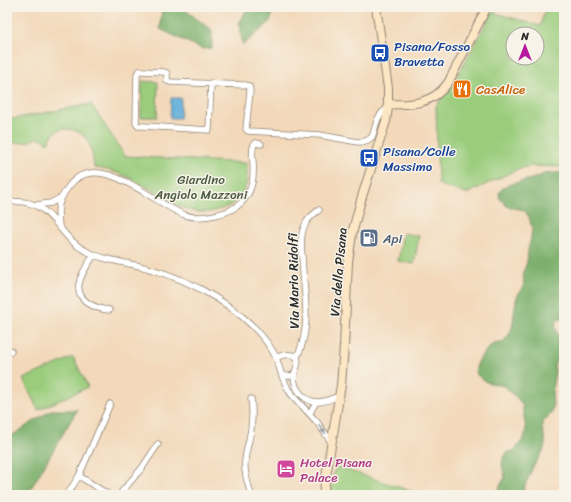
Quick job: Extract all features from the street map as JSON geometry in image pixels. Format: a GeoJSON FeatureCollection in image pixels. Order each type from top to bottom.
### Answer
{"type":"FeatureCollection","features":[{"type":"Feature","properties":{"kind":"main road","name":"Via della Pisana"},"geometry":{"type":"LineString","coordinates":[[323,495],[340,396],[348,262],[352,234],[363,192],[386,121],[388,106],[386,75],[376,7]]}},
{"type":"Feature","properties":{"kind":"main road"},"geometry":{"type":"LineString","coordinates":[[388,106],[423,102],[444,89],[487,7]]}},
{"type":"Feature","properties":{"kind":"street"},"geometry":{"type":"LineString","coordinates":[[211,84],[209,130],[138,126],[136,123],[139,72],[164,72],[167,73],[167,81],[170,82],[245,85],[249,86],[250,91],[246,129],[248,131],[320,135],[364,142],[372,137],[379,115],[388,106]]}},
{"type":"Feature","properties":{"kind":"street"},"geometry":{"type":"LineString","coordinates":[[34,205],[51,204],[60,198],[76,178],[87,174],[97,173],[110,175],[124,180],[185,215],[209,216],[224,213],[238,206],[248,195],[254,178],[252,158],[253,146],[256,143],[261,144]]}},
{"type":"Feature","properties":{"kind":"street"},"geometry":{"type":"LineString","coordinates":[[59,226],[58,212],[60,198]]}},
{"type":"Feature","properties":{"kind":"street"},"geometry":{"type":"LineString","coordinates":[[7,202],[22,202],[42,209],[50,215],[67,236],[83,250],[94,255],[157,270],[209,294],[232,309],[252,325],[264,339],[276,358],[286,387],[298,403],[310,413],[332,442]]}},
{"type":"Feature","properties":{"kind":"street","name":"Via Mario Ridolfi"},"geometry":{"type":"LineString","coordinates":[[297,357],[306,330],[306,302],[302,272],[302,234],[306,221],[319,210]]}},
{"type":"Feature","properties":{"kind":"street"},"geometry":{"type":"LineString","coordinates":[[94,255],[82,277],[79,290],[85,300],[91,305],[100,309],[109,310]]}},
{"type":"Feature","properties":{"kind":"street"},"geometry":{"type":"LineString","coordinates":[[276,358],[281,355],[288,354],[297,357],[298,363],[295,374],[296,383],[300,392],[308,399],[316,402],[340,396]]}},
{"type":"Feature","properties":{"kind":"street"},"geometry":{"type":"LineString","coordinates":[[282,376],[290,376],[295,374]]}},
{"type":"Feature","properties":{"kind":"street"},"geometry":{"type":"LineString","coordinates":[[251,399],[251,432],[245,457],[245,474],[251,495]]}},
{"type":"Feature","properties":{"kind":"street"},"geometry":{"type":"LineString","coordinates":[[310,413],[316,402]]}},
{"type":"Feature","properties":{"kind":"street"},"geometry":{"type":"LineString","coordinates":[[67,495],[79,476],[110,404]]}},
{"type":"Feature","properties":{"kind":"street"},"geometry":{"type":"LineString","coordinates":[[119,495],[142,468],[158,444]]}},
{"type":"Feature","properties":{"kind":"street"},"geometry":{"type":"LineString","coordinates":[[79,476],[110,495]]}},
{"type":"Feature","properties":{"kind":"green space"},"geometry":{"type":"Polygon","coordinates":[[[162,7],[181,7],[212,30],[212,48],[202,49],[160,29],[162,7]]]}},
{"type":"Feature","properties":{"kind":"green space"},"geometry":{"type":"Polygon","coordinates":[[[248,7],[274,7],[270,22],[243,45],[239,24],[248,7]]]}},
{"type":"Feature","properties":{"kind":"green space"},"geometry":{"type":"Polygon","coordinates":[[[546,7],[564,13],[564,167],[530,166],[518,169],[466,194],[438,184],[436,106],[459,73],[492,12],[540,26],[546,7]]]}},
{"type":"Feature","properties":{"kind":"green space"},"geometry":{"type":"Polygon","coordinates":[[[142,81],[158,82],[157,117],[141,117],[142,81]]]}},
{"type":"Feature","properties":{"kind":"green space","name":"Giardino Angiolo Mazzoni"},"geometry":{"type":"Polygon","coordinates":[[[91,104],[125,156],[246,163],[247,178],[243,192],[233,204],[218,210],[198,212],[181,207],[142,184],[122,175],[108,170],[94,168],[89,143],[84,136],[76,131],[66,129],[57,131],[53,134],[48,143],[43,139],[38,138],[28,142],[7,143],[7,120],[91,104]]]}},
{"type":"Feature","properties":{"kind":"green space"},"geometry":{"type":"Polygon","coordinates":[[[564,172],[564,311],[561,319],[556,321],[555,327],[557,333],[562,337],[564,344],[554,365],[555,371],[552,390],[553,408],[551,414],[542,423],[545,439],[543,451],[533,467],[521,495],[499,495],[499,488],[505,477],[502,465],[503,458],[507,453],[513,451],[517,447],[525,436],[526,429],[522,404],[504,386],[486,382],[476,374],[476,370],[478,362],[486,351],[495,343],[504,341],[511,332],[515,306],[519,293],[524,285],[523,273],[527,262],[532,228],[529,217],[525,211],[508,207],[500,199],[499,193],[508,185],[544,174],[564,172]]]}},
{"type":"Feature","properties":{"kind":"green space"},"geometry":{"type":"Polygon","coordinates":[[[403,233],[419,236],[414,264],[398,261],[403,233]]]}},
{"type":"Feature","properties":{"kind":"green space"},"geometry":{"type":"Polygon","coordinates":[[[73,357],[88,387],[38,410],[23,379],[73,357]]]}},
{"type":"Feature","properties":{"kind":"green space"},"geometry":{"type":"Polygon","coordinates":[[[51,410],[77,410],[27,495],[7,495],[7,439],[51,410]]]}},
{"type":"Feature","properties":{"kind":"green space"},"geometry":{"type":"Polygon","coordinates":[[[335,466],[423,495],[330,495],[335,466]]]}},
{"type":"Feature","properties":{"kind":"water"},"geometry":{"type":"Polygon","coordinates":[[[171,98],[181,98],[180,118],[170,118],[171,98]]]}},
{"type":"Feature","properties":{"kind":"place","name":"Pisana/Fosso Bravetta"},"geometry":{"type":"Point","coordinates":[380,53]}},
{"type":"Feature","properties":{"kind":"place","name":"CasAlice"},"geometry":{"type":"Point","coordinates":[462,89]}},
{"type":"Feature","properties":{"kind":"place","name":"Pisana/Colle Massimo"},"geometry":{"type":"Point","coordinates":[369,158]}},
{"type":"Feature","properties":{"kind":"place","name":"Api"},"geometry":{"type":"Point","coordinates":[369,238]}},
{"type":"Feature","properties":{"kind":"place","name":"Hotel Pisana Palace"},"geometry":{"type":"Point","coordinates":[286,469]}}]}
